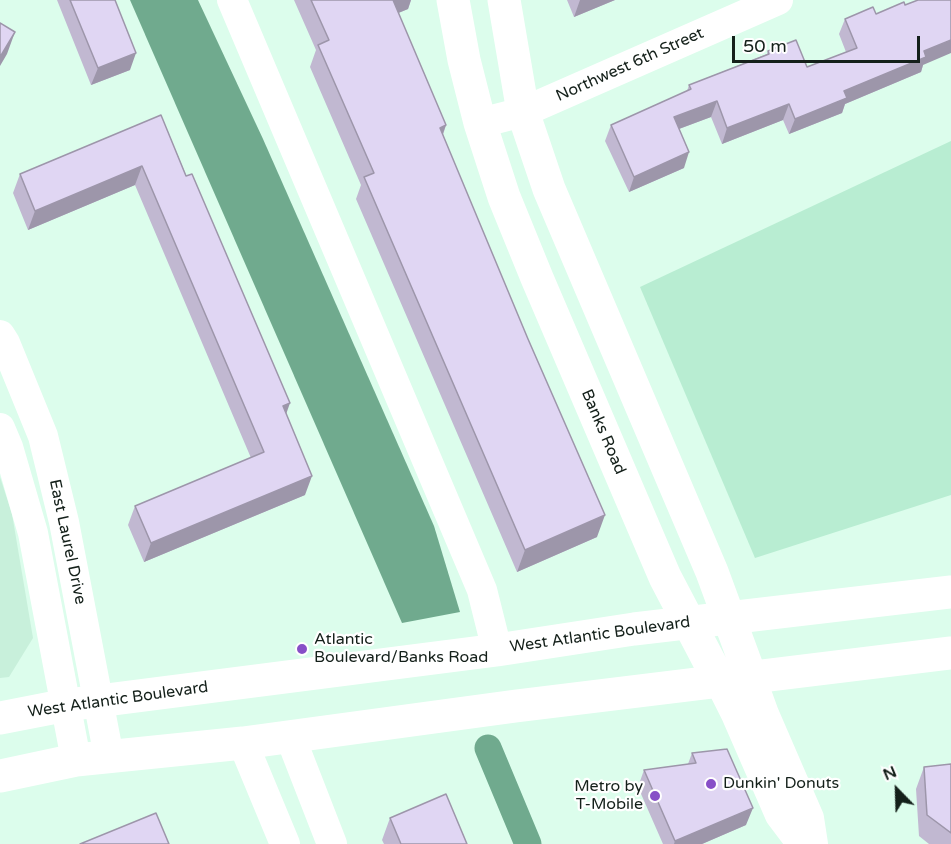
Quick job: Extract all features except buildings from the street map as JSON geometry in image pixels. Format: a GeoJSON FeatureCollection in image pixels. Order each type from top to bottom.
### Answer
{"type":"FeatureCollection","features":[{"type":"Feature","properties":{"kind":"main road","name":"Banks Road"},"geometry":{"type":"LineString","coordinates":[[453,0],[464,60],[480,123],[504,197],[656,558],[720,682]]}},
{"type":"Feature","properties":{"kind":"main road"},"geometry":{"type":"LineString","coordinates":[[504,0],[523,112],[554,200],[712,572],[751,678]]}},
{"type":"Feature","properties":{"kind":"main road","name":"West Atlantic Boulevard"},"geometry":{"type":"LineString","coordinates":[[0,718],[82,703],[496,650],[688,622],[951,592]]}},
{"type":"Feature","properties":{"kind":"main road"},"geometry":{"type":"LineString","coordinates":[[0,776],[76,760],[243,743],[951,653]]}},
{"type":"Feature","properties":{"kind":"street"},"geometry":{"type":"LineString","coordinates":[[232,0],[482,590],[496,650]]}},
{"type":"Feature","properties":{"kind":"street","name":"Northwest 6th Street"},"geometry":{"type":"LineString","coordinates":[[480,123],[523,112],[778,0]]}},
{"type":"Feature","properties":{"kind":"street","name":"East Laurel Drive"},"geometry":{"type":"LineString","coordinates":[[0,335],[43,436],[66,534],[82,703],[76,760]]}},
{"type":"Feature","properties":{"kind":"street","name":"East Laurel Drive"},"geometry":{"type":"LineString","coordinates":[[0,428],[8,447],[82,703],[109,757]]}},
{"type":"Feature","properties":{"kind":"street"},"geometry":{"type":"LineString","coordinates":[[751,678],[809,818],[813,844]]}},
{"type":"Feature","properties":{"kind":"street","name":"Banks Road"},"geometry":{"type":"LineString","coordinates":[[720,682],[780,815],[802,844]]}},
{"type":"Feature","properties":{"kind":"street"},"geometry":{"type":"LineString","coordinates":[[290,736],[332,844]]}},
{"type":"Feature","properties":{"kind":"street"},"geometry":{"type":"LineString","coordinates":[[243,743],[285,844]]}},
{"type":"Feature","properties":{"kind":"shaded area"},"geometry":{"type":"Polygon","coordinates":[[[130,0],[198,0],[263,139],[434,526],[460,612],[402,623],[130,0]]]}},
{"type":"Feature","properties":{"kind":"shaded area"},"geometry":{"type":"Polygon","coordinates":[[[951,141],[951,495],[755,558],[640,287],[951,141]]]}},
{"type":"Feature","properties":{"kind":"shaded area"},"geometry":{"type":"Polygon","coordinates":[[[0,477],[12,514],[33,638],[9,677],[0,678],[0,477]]]}},
{"type":"Feature","properties":{"kind":"waterway"},"geometry":{"type":"LineString","coordinates":[[488,748],[528,844]]}},
{"type":"Feature","properties":{"kind":"place","name":"Atlantic Boulevard/Banks Road"},"geometry":{"type":"Point","coordinates":[302,649]}},
{"type":"Feature","properties":{"kind":"place","name":"Dunkin' Donuts"},"geometry":{"type":"Point","coordinates":[711,784]}},
{"type":"Feature","properties":{"kind":"place","name":"Metro by T-Mobile"},"geometry":{"type":"Point","coordinates":[655,796]}}]}
